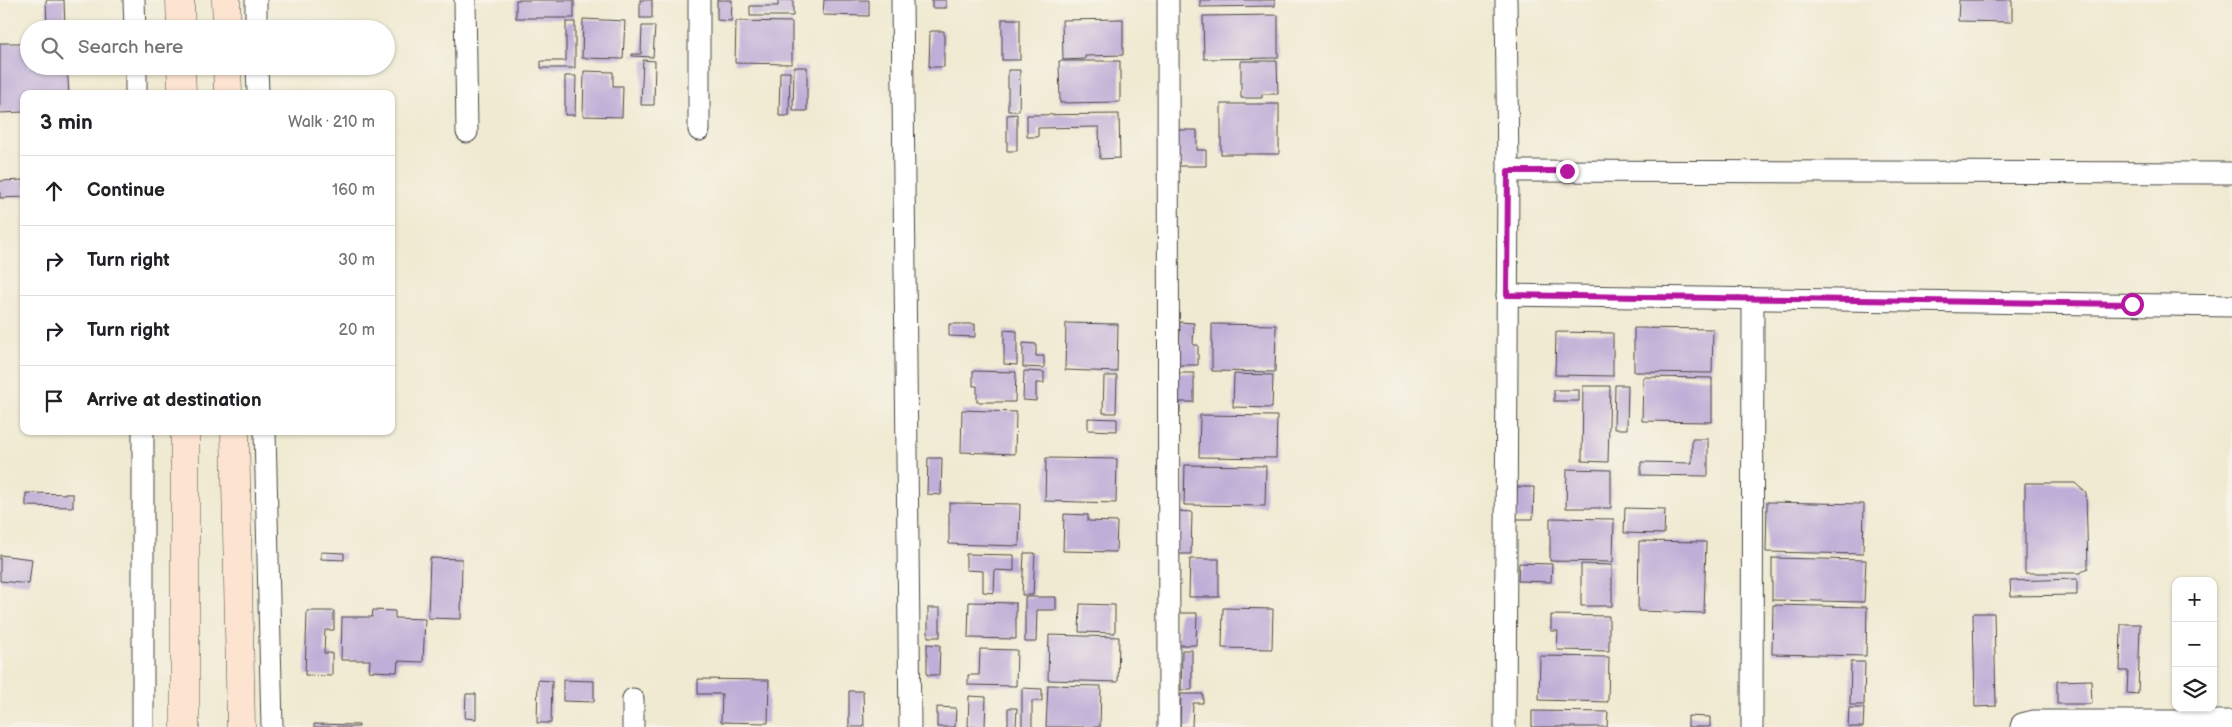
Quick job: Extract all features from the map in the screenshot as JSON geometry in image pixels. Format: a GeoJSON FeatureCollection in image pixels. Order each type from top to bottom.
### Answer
{"type":"FeatureCollection","features":[{"type":"Feature","properties":{"kind":"main road"},"geometry":{"type":"LineString","coordinates":[[180,0],[180,20]]}},
{"type":"Feature","properties":{"kind":"main road"},"geometry":{"type":"LineString","coordinates":[[226,0],[227,20]]}},
{"type":"Feature","properties":{"kind":"main road"},"geometry":{"type":"LineString","coordinates":[[181,75],[182,90]]}},
{"type":"Feature","properties":{"kind":"main road"},"geometry":{"type":"LineString","coordinates":[[227,75],[228,90]]}},
{"type":"Feature","properties":{"kind":"main road"},"geometry":{"type":"LineString","coordinates":[[185,435],[186,727]]}},
{"type":"Feature","properties":{"kind":"main road"},"geometry":{"type":"LineString","coordinates":[[235,435],[242,727]]}},
{"type":"Feature","properties":{"kind":"street"},"geometry":{"type":"LineString","coordinates":[[134,0],[135,20]]}},
{"type":"Feature","properties":{"kind":"street"},"geometry":{"type":"LineString","coordinates":[[256,0],[256,20]]}},
{"type":"Feature","properties":{"kind":"street"},"geometry":{"type":"LineString","coordinates":[[466,0],[467,132]]}},
{"type":"Feature","properties":{"kind":"street"},"geometry":{"type":"LineString","coordinates":[[699,0],[699,130]]}},
{"type":"Feature","properties":{"kind":"street"},"geometry":{"type":"LineString","coordinates":[[902,0],[910,727]]}},
{"type":"Feature","properties":{"kind":"street"},"geometry":{"type":"LineString","coordinates":[[1168,0],[1169,727]]}},
{"type":"Feature","properties":{"kind":"street"},"geometry":{"type":"LineString","coordinates":[[1505,727],[1508,171],[1506,0]]}},
{"type":"Feature","properties":{"kind":"street"},"geometry":{"type":"LineString","coordinates":[[136,75],[136,90]]}},
{"type":"Feature","properties":{"kind":"street"},"geometry":{"type":"LineString","coordinates":[[257,75],[258,90]]}},
{"type":"Feature","properties":{"kind":"street"},"geometry":{"type":"LineString","coordinates":[[1508,171],[2232,173]]}},
{"type":"Feature","properties":{"kind":"street"},"geometry":{"type":"LineString","coordinates":[[1507,295],[2232,306]]}},
{"type":"Feature","properties":{"kind":"street"},"geometry":{"type":"LineString","coordinates":[[1752,727],[1753,299]]}},
{"type":"Feature","properties":{"kind":"street"},"geometry":{"type":"LineString","coordinates":[[143,435],[143,727]]}},
{"type":"Feature","properties":{"kind":"street"},"geometry":{"type":"LineString","coordinates":[[266,435],[272,727]]}},
{"type":"Feature","properties":{"kind":"street"},"geometry":{"type":"LineString","coordinates":[[633,699],[633,727]]}},
{"type":"Feature","properties":{"kind":"street"},"geometry":{"type":"LineString","coordinates":[[2021,727],[2022,724],[2034,721],[2232,721]]}},
{"type":"Feature","properties":{"kind":"building"},"geometry":{"type":"Polygon","coordinates":[[[46,0],[64,0],[65,20],[47,20],[46,0]]]}},
{"type":"Feature","properties":{"kind":"building"},"geometry":{"type":"Polygon","coordinates":[[[516,0],[574,0],[574,18],[516,18],[516,0]]]}},
{"type":"Feature","properties":{"kind":"building"},"geometry":{"type":"Polygon","coordinates":[[[640,0],[652,0],[652,18],[640,18],[640,0]]]}},
{"type":"Feature","properties":{"kind":"building"},"geometry":{"type":"Polygon","coordinates":[[[717,0],[732,0],[731,21],[717,20],[717,0]]]}},
{"type":"Feature","properties":{"kind":"building"},"geometry":{"type":"Polygon","coordinates":[[[778,0],[793,0],[793,16],[750,16],[750,6],[778,6],[778,0]]]}},
{"type":"Feature","properties":{"kind":"building"},"geometry":{"type":"Polygon","coordinates":[[[824,0],[869,0],[869,16],[823,15],[824,0]]]}},
{"type":"Feature","properties":{"kind":"building"},"geometry":{"type":"Polygon","coordinates":[[[932,0],[946,0],[946,8],[932,8],[932,0]]]}},
{"type":"Feature","properties":{"kind":"building"},"geometry":{"type":"Polygon","coordinates":[[[1200,0],[1275,0],[1275,6],[1200,7],[1200,0]]]}},
{"type":"Feature","properties":{"kind":"building"},"geometry":{"type":"Polygon","coordinates":[[[1959,0],[2012,0],[2012,22],[1958,21],[1959,0]]]}},
{"type":"Feature","properties":{"kind":"building"},"geometry":{"type":"Polygon","coordinates":[[[1278,15],[1278,58],[1204,59],[1203,16],[1278,15]]]}},
{"type":"Feature","properties":{"kind":"building"},"geometry":{"type":"Polygon","coordinates":[[[583,19],[625,21],[623,59],[582,58],[583,19]]]}},
{"type":"Feature","properties":{"kind":"building"},"geometry":{"type":"Polygon","coordinates":[[[1002,19],[1020,19],[1020,60],[1002,60],[1002,19]]]}},
{"type":"Feature","properties":{"kind":"building"},"geometry":{"type":"Polygon","coordinates":[[[1123,19],[1123,55],[1085,56],[1085,59],[1063,60],[1062,20],[1123,19]]]}},
{"type":"Feature","properties":{"kind":"building"},"geometry":{"type":"Polygon","coordinates":[[[736,21],[792,22],[792,64],[735,63],[736,21]]]}},
{"type":"Feature","properties":{"kind":"building"},"geometry":{"type":"Polygon","coordinates":[[[566,22],[575,22],[575,68],[541,68],[541,61],[566,61],[566,22]]]}},
{"type":"Feature","properties":{"kind":"building"},"geometry":{"type":"Polygon","coordinates":[[[642,26],[655,26],[653,57],[632,56],[632,54],[641,54],[642,26]]]}},
{"type":"Feature","properties":{"kind":"building"},"geometry":{"type":"Polygon","coordinates":[[[930,31],[944,31],[944,67],[929,67],[930,31]]]}},
{"type":"Feature","properties":{"kind":"building"},"geometry":{"type":"Polygon","coordinates":[[[0,43],[20,43],[20,75],[68,75],[69,90],[20,90],[20,112],[0,113],[0,43]]]}},
{"type":"Feature","properties":{"kind":"building"},"geometry":{"type":"Polygon","coordinates":[[[643,60],[655,61],[654,105],[641,105],[643,60]]]}},
{"type":"Feature","properties":{"kind":"building"},"geometry":{"type":"Polygon","coordinates":[[[1059,61],[1120,61],[1120,102],[1060,103],[1059,61]]]}},
{"type":"Feature","properties":{"kind":"building"},"geometry":{"type":"Polygon","coordinates":[[[1241,61],[1277,61],[1278,94],[1262,94],[1262,98],[1241,98],[1241,61]]]}},
{"type":"Feature","properties":{"kind":"building"},"geometry":{"type":"Polygon","coordinates":[[[794,67],[807,67],[807,111],[793,111],[794,67]]]}},
{"type":"Feature","properties":{"kind":"building"},"geometry":{"type":"Polygon","coordinates":[[[1008,70],[1020,70],[1019,111],[1008,111],[1008,70]]]}},
{"type":"Feature","properties":{"kind":"building"},"geometry":{"type":"Polygon","coordinates":[[[584,71],[613,72],[613,86],[623,86],[622,117],[583,116],[584,71]]]}},
{"type":"Feature","properties":{"kind":"building"},"geometry":{"type":"Polygon","coordinates":[[[780,72],[790,72],[789,116],[779,116],[780,72]]]}},
{"type":"Feature","properties":{"kind":"building"},"geometry":{"type":"Polygon","coordinates":[[[565,76],[576,76],[575,115],[565,115],[565,76]]]}},
{"type":"Feature","properties":{"kind":"building"},"geometry":{"type":"Polygon","coordinates":[[[1221,104],[1279,104],[1279,154],[1221,154],[1221,104]]]}},
{"type":"Feature","properties":{"kind":"building"},"geometry":{"type":"Polygon","coordinates":[[[1017,114],[1017,151],[1007,151],[1007,115],[1017,114]]]}},
{"type":"Feature","properties":{"kind":"building"},"geometry":{"type":"Polygon","coordinates":[[[1119,114],[1120,158],[1100,159],[1099,127],[1038,128],[1038,137],[1027,137],[1027,115],[1119,114]]]}},
{"type":"Feature","properties":{"kind":"building"},"geometry":{"type":"Polygon","coordinates":[[[1171,130],[1197,130],[1197,150],[1206,150],[1206,166],[1171,166],[1171,130]]]}},
{"type":"Feature","properties":{"kind":"building"},"geometry":{"type":"Polygon","coordinates":[[[20,180],[20,197],[0,198],[0,181],[20,180]]]}},
{"type":"Feature","properties":{"kind":"building"},"geometry":{"type":"Polygon","coordinates":[[[1180,322],[1194,323],[1193,345],[1198,345],[1198,365],[1179,365],[1180,322]]]}},
{"type":"Feature","properties":{"kind":"building"},"geometry":{"type":"Polygon","coordinates":[[[1066,323],[1118,324],[1117,372],[1065,370],[1066,323]]]}},
{"type":"Feature","properties":{"kind":"building"},"geometry":{"type":"Polygon","coordinates":[[[949,324],[975,324],[975,337],[949,336],[949,324]]]}},
{"type":"Feature","properties":{"kind":"building"},"geometry":{"type":"Polygon","coordinates":[[[1212,324],[1276,325],[1275,372],[1212,371],[1212,324]]]}},
{"type":"Feature","properties":{"kind":"building"},"geometry":{"type":"Polygon","coordinates":[[[1634,328],[1713,329],[1712,373],[1634,372],[1634,328]]]}},
{"type":"Feature","properties":{"kind":"building"},"geometry":{"type":"Polygon","coordinates":[[[1004,330],[1017,331],[1017,365],[1004,364],[1004,330]]]}},
{"type":"Feature","properties":{"kind":"building"},"geometry":{"type":"Polygon","coordinates":[[[1556,332],[1613,333],[1613,376],[1555,375],[1556,332]]]}},
{"type":"Feature","properties":{"kind":"building"},"geometry":{"type":"Polygon","coordinates":[[[1023,343],[1036,344],[1036,356],[1044,356],[1044,368],[1023,367],[1023,343]]]}},
{"type":"Feature","properties":{"kind":"building"},"geometry":{"type":"Polygon","coordinates":[[[973,371],[1016,372],[1015,402],[977,402],[977,386],[973,386],[973,371]]]}},
{"type":"Feature","properties":{"kind":"building"},"geometry":{"type":"Polygon","coordinates":[[[1024,371],[1044,372],[1044,383],[1036,383],[1036,401],[1023,400],[1024,371]]]}},
{"type":"Feature","properties":{"kind":"building"},"geometry":{"type":"Polygon","coordinates":[[[1173,373],[1194,373],[1194,402],[1180,402],[1180,413],[1172,413],[1173,373]]]}},
{"type":"Feature","properties":{"kind":"building"},"geometry":{"type":"Polygon","coordinates":[[[1234,374],[1273,375],[1272,408],[1233,407],[1234,374]]]}},
{"type":"Feature","properties":{"kind":"building"},"geometry":{"type":"Polygon","coordinates":[[[1104,376],[1117,376],[1116,413],[1103,413],[1104,376]]]}},
{"type":"Feature","properties":{"kind":"building"},"geometry":{"type":"Polygon","coordinates":[[[1643,377],[1712,378],[1712,422],[1642,421],[1643,377]]]}},
{"type":"Feature","properties":{"kind":"building"},"geometry":{"type":"Polygon","coordinates":[[[1615,385],[1628,385],[1627,429],[1614,429],[1615,385]]]}},
{"type":"Feature","properties":{"kind":"building"},"geometry":{"type":"Polygon","coordinates":[[[1583,386],[1610,386],[1608,462],[1582,461],[1583,386]]]}},
{"type":"Feature","properties":{"kind":"building"},"geometry":{"type":"Polygon","coordinates":[[[1554,390],[1579,390],[1579,401],[1554,401],[1554,390]]]}},
{"type":"Feature","properties":{"kind":"building"},"geometry":{"type":"Polygon","coordinates":[[[962,410],[1016,412],[1015,454],[961,452],[962,410]]]}},
{"type":"Feature","properties":{"kind":"building"},"geometry":{"type":"Polygon","coordinates":[[[1200,415],[1277,416],[1276,458],[1199,457],[1200,415]]]}},
{"type":"Feature","properties":{"kind":"building"},"geometry":{"type":"Polygon","coordinates":[[[1088,418],[1117,419],[1117,431],[1088,430],[1088,418]]]}},
{"type":"Feature","properties":{"kind":"building"},"geometry":{"type":"Polygon","coordinates":[[[1692,439],[1708,439],[1708,476],[1641,475],[1641,462],[1692,463],[1692,439]]]}},
{"type":"Feature","properties":{"kind":"building"},"geometry":{"type":"Polygon","coordinates":[[[928,458],[942,458],[941,495],[927,494],[928,458]]]}},
{"type":"Feature","properties":{"kind":"building"},"geometry":{"type":"Polygon","coordinates":[[[1046,458],[1117,459],[1116,503],[1045,501],[1046,458]]]}},
{"type":"Feature","properties":{"kind":"building"},"geometry":{"type":"Polygon","coordinates":[[[1185,465],[1266,466],[1265,506],[1184,505],[1185,465]]]}},
{"type":"Feature","properties":{"kind":"building"},"geometry":{"type":"Polygon","coordinates":[[[1567,469],[1611,470],[1611,508],[1566,508],[1567,469]]]}},
{"type":"Feature","properties":{"kind":"building"},"geometry":{"type":"Polygon","coordinates":[[[2025,483],[2075,483],[2086,493],[2088,568],[2080,573],[2025,573],[2025,483]]]}},
{"type":"Feature","properties":{"kind":"building"},"geometry":{"type":"Polygon","coordinates":[[[1517,487],[1534,487],[1533,519],[1516,519],[1517,487]]]}},
{"type":"Feature","properties":{"kind":"building"},"geometry":{"type":"Polygon","coordinates":[[[26,493],[73,494],[73,507],[26,506],[26,493]]]}},
{"type":"Feature","properties":{"kind":"building"},"geometry":{"type":"Polygon","coordinates":[[[1767,502],[1864,504],[1863,554],[1766,552],[1767,502]]]}},
{"type":"Feature","properties":{"kind":"building"},"geometry":{"type":"Polygon","coordinates":[[[949,503],[1020,504],[1019,546],[949,544],[949,503]]]}},
{"type":"Feature","properties":{"kind":"building"},"geometry":{"type":"Polygon","coordinates":[[[1625,508],[1665,509],[1664,534],[1624,533],[1625,508]]]}},
{"type":"Feature","properties":{"kind":"building"},"geometry":{"type":"Polygon","coordinates":[[[1177,511],[1192,512],[1191,554],[1176,554],[1177,511]]]}},
{"type":"Feature","properties":{"kind":"building"},"geometry":{"type":"Polygon","coordinates":[[[1064,514],[1088,515],[1088,521],[1117,522],[1116,552],[1063,551],[1064,514]]]}},
{"type":"Feature","properties":{"kind":"building"},"geometry":{"type":"Polygon","coordinates":[[[1550,518],[1614,519],[1613,562],[1550,561],[1550,518]]]}},
{"type":"Feature","properties":{"kind":"building"},"geometry":{"type":"Polygon","coordinates":[[[1639,541],[1706,542],[1704,613],[1638,611],[1639,541]]]}},
{"type":"Feature","properties":{"kind":"building"},"geometry":{"type":"Polygon","coordinates":[[[321,552],[344,553],[344,560],[321,559],[321,552]]]}},
{"type":"Feature","properties":{"kind":"building"},"geometry":{"type":"Polygon","coordinates":[[[1024,553],[1035,553],[1033,595],[1022,595],[1024,553]]]}},
{"type":"Feature","properties":{"kind":"building"},"geometry":{"type":"Polygon","coordinates":[[[966,554],[1014,555],[1014,571],[995,570],[994,593],[983,592],[983,571],[966,570],[966,554]]]}},
{"type":"Feature","properties":{"kind":"building"},"geometry":{"type":"Polygon","coordinates":[[[0,555],[32,559],[29,584],[0,581],[0,555]]]}},
{"type":"Feature","properties":{"kind":"building"},"geometry":{"type":"Polygon","coordinates":[[[430,558],[462,559],[461,619],[428,618],[430,558]]]}},
{"type":"Feature","properties":{"kind":"building"},"geometry":{"type":"Polygon","coordinates":[[[1772,558],[1866,560],[1864,602],[1772,600],[1772,558]]]}},
{"type":"Feature","properties":{"kind":"building"},"geometry":{"type":"Polygon","coordinates":[[[1190,559],[1219,559],[1219,597],[1189,597],[1190,559]]]}},
{"type":"Feature","properties":{"kind":"building"},"geometry":{"type":"Polygon","coordinates":[[[1519,563],[1552,564],[1551,582],[1518,581],[1519,563]]]}},
{"type":"Feature","properties":{"kind":"building"},"geometry":{"type":"Polygon","coordinates":[[[1581,564],[1612,565],[1612,606],[1581,606],[1581,564]]]}},
{"type":"Feature","properties":{"kind":"building"},"geometry":{"type":"Polygon","coordinates":[[[2077,579],[2077,595],[2011,596],[2010,581],[2077,579]]]}},
{"type":"Feature","properties":{"kind":"building"},"geometry":{"type":"Polygon","coordinates":[[[1025,597],[1056,597],[1056,610],[1037,610],[1036,642],[1025,642],[1025,597]]]}},
{"type":"Feature","properties":{"kind":"building"},"geometry":{"type":"Polygon","coordinates":[[[969,602],[1016,603],[1016,639],[968,638],[969,602]]]}},
{"type":"Feature","properties":{"kind":"building"},"geometry":{"type":"Polygon","coordinates":[[[1080,604],[1115,605],[1115,633],[1079,632],[1080,604]]]}},
{"type":"Feature","properties":{"kind":"building"},"geometry":{"type":"Polygon","coordinates":[[[1773,605],[1867,607],[1866,656],[1772,654],[1773,605]]]}},
{"type":"Feature","properties":{"kind":"building"},"geometry":{"type":"Polygon","coordinates":[[[928,608],[940,608],[940,637],[928,637],[928,608]]]}},
{"type":"Feature","properties":{"kind":"building"},"geometry":{"type":"Polygon","coordinates":[[[1223,608],[1273,609],[1272,649],[1222,648],[1223,608]]]}},
{"type":"Feature","properties":{"kind":"building"},"geometry":{"type":"Polygon","coordinates":[[[373,610],[395,611],[395,618],[425,619],[423,662],[398,661],[397,672],[369,671],[370,660],[341,660],[342,617],[372,617],[373,610]]]}},
{"type":"Feature","properties":{"kind":"building"},"geometry":{"type":"Polygon","coordinates":[[[307,611],[334,611],[334,630],[325,630],[324,653],[332,653],[332,676],[305,675],[307,611]]]}},
{"type":"Feature","properties":{"kind":"building"},"geometry":{"type":"Polygon","coordinates":[[[1179,613],[1197,613],[1196,645],[1178,645],[1179,613]]]}},
{"type":"Feature","properties":{"kind":"building"},"geometry":{"type":"Polygon","coordinates":[[[1973,613],[1994,613],[1996,706],[1975,707],[1973,613]]]}},
{"type":"Feature","properties":{"kind":"building"},"geometry":{"type":"Polygon","coordinates":[[[1551,615],[1609,616],[1609,651],[1557,650],[1558,631],[1551,631],[1551,615]]]}},
{"type":"Feature","properties":{"kind":"building"},"geometry":{"type":"Polygon","coordinates":[[[2121,624],[2140,624],[2138,694],[2127,693],[2128,671],[2120,671],[2121,624]]]}},
{"type":"Feature","properties":{"kind":"building"},"geometry":{"type":"Polygon","coordinates":[[[1049,635],[1119,637],[1118,682],[1048,680],[1049,635]]]}},
{"type":"Feature","properties":{"kind":"building"},"geometry":{"type":"Polygon","coordinates":[[[927,644],[940,645],[939,675],[927,675],[927,644]]]}},
{"type":"Feature","properties":{"kind":"building"},"geometry":{"type":"Polygon","coordinates":[[[980,649],[1017,650],[1016,686],[968,685],[968,675],[979,675],[980,649]]]}},
{"type":"Feature","properties":{"kind":"building"},"geometry":{"type":"Polygon","coordinates":[[[1182,650],[1192,650],[1192,690],[1181,690],[1182,650]]]}},
{"type":"Feature","properties":{"kind":"building"},"geometry":{"type":"Polygon","coordinates":[[[1540,656],[1609,657],[1608,702],[1539,700],[1540,656]]]}},
{"type":"Feature","properties":{"kind":"building"},"geometry":{"type":"Polygon","coordinates":[[[1851,662],[1865,662],[1864,705],[1850,705],[1851,662]]]}},
{"type":"Feature","properties":{"kind":"building"},"geometry":{"type":"Polygon","coordinates":[[[698,679],[769,680],[768,723],[721,722],[722,694],[698,694],[698,679]]]}},
{"type":"Feature","properties":{"kind":"building"},"geometry":{"type":"Polygon","coordinates":[[[538,680],[552,681],[551,723],[537,723],[538,680]]]}},
{"type":"Feature","properties":{"kind":"building"},"geometry":{"type":"Polygon","coordinates":[[[563,680],[594,681],[594,702],[563,701],[563,680]]]}},
{"type":"Feature","properties":{"kind":"building"},"geometry":{"type":"Polygon","coordinates":[[[2091,680],[2092,704],[2057,704],[2057,681],[2091,680]]]}},
{"type":"Feature","properties":{"kind":"building"},"geometry":{"type":"Polygon","coordinates":[[[1048,685],[1101,686],[1100,727],[1046,727],[1048,685]]]}},
{"type":"Feature","properties":{"kind":"building"},"geometry":{"type":"Polygon","coordinates":[[[1022,688],[1042,689],[1042,701],[1032,701],[1032,727],[1022,727],[1022,688]]]}},
{"type":"Feature","properties":{"kind":"building"},"geometry":{"type":"Polygon","coordinates":[[[849,691],[863,691],[864,727],[849,727],[849,691]]]}},
{"type":"Feature","properties":{"kind":"building"},"geometry":{"type":"Polygon","coordinates":[[[466,694],[476,694],[476,719],[465,718],[466,694]]]}},
{"type":"Feature","properties":{"kind":"building"},"geometry":{"type":"Polygon","coordinates":[[[1181,694],[1203,694],[1203,703],[1193,703],[1192,727],[1180,727],[1181,694]]]}},
{"type":"Feature","properties":{"kind":"building"},"geometry":{"type":"Polygon","coordinates":[[[969,696],[986,697],[985,727],[968,727],[969,696]]]}},
{"type":"Feature","properties":{"kind":"building"},"geometry":{"type":"Polygon","coordinates":[[[937,707],[956,708],[955,727],[937,727],[937,707]]]}},
{"type":"Feature","properties":{"kind":"building"},"geometry":{"type":"Polygon","coordinates":[[[1008,708],[1017,708],[1016,727],[1008,727],[1008,708]]]}},
{"type":"Feature","properties":{"kind":"building"},"geometry":{"type":"Polygon","coordinates":[[[1849,708],[1864,708],[1863,727],[1848,727],[1849,708]]]}},
{"type":"Feature","properties":{"kind":"building"},"geometry":{"type":"Polygon","coordinates":[[[1532,711],[1608,712],[1607,727],[1532,727],[1532,711]]]}},
{"type":"Feature","properties":{"kind":"building"},"geometry":{"type":"Polygon","coordinates":[[[1688,716],[1710,717],[1710,727],[1688,727],[1688,716]]]}},
{"type":"Feature","properties":{"kind":"building"},"geometry":{"type":"Polygon","coordinates":[[[314,724],[359,725],[359,727],[314,727],[314,724]]]}},
{"type":"Feature","properties":{"kind":"route"},"geometry":{"type":"LineString","coordinates":[[1567,171],[1508,171],[1507,295],[2132,304]]}}]}
